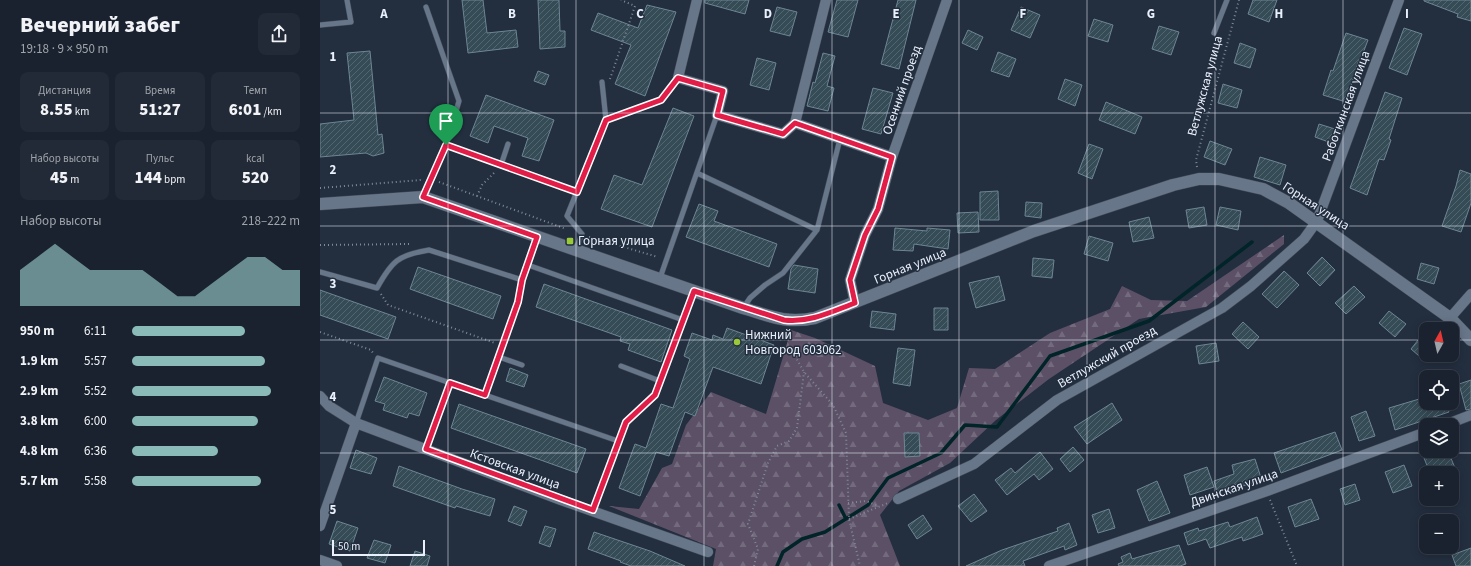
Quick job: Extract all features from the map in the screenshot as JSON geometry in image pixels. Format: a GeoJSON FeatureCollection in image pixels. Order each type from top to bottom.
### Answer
{"type":"FeatureCollection","features":[{"type":"Feature","properties":{"kind":"main road","name":"Горная улица"},"geometry":{"type":"LineString","coordinates":[[320,204],[423,197],[743,308],[784,320],[798,322],[815,318],[855,303],[1034,231],[1173,185],[1199,179],[1219,180],[1263,189],[1289,203],[1317,221],[1450,318],[1471,340]]}},
{"type":"Feature","properties":{"kind":"street"},"geometry":{"type":"LineString","coordinates":[[697,0],[678,78],[723,91],[717,115],[783,134],[795,123],[826,0]]}},
{"type":"Feature","properties":{"kind":"street","name":"Осенний проезд"},"geometry":{"type":"LineString","coordinates":[[855,303],[850,280],[865,235],[878,209],[892,157],[947,0]]}},
{"type":"Feature","properties":{"kind":"street","name":"Работкинская улица"},"geometry":{"type":"LineString","coordinates":[[1317,221],[1399,0]]}},
{"type":"Feature","properties":{"kind":"street"},"geometry":{"type":"LineString","coordinates":[[795,123],[892,157]]}},
{"type":"Feature","properties":{"kind":"street","name":"Ветлужский проезд"},"geometry":{"type":"LineString","coordinates":[[898,499],[974,464],[1057,400],[1222,308],[1251,286],[1304,239],[1317,221]]}},
{"type":"Feature","properties":{"kind":"street"},"geometry":{"type":"LineString","coordinates":[[1450,318],[1471,294]]}},
{"type":"Feature","properties":{"kind":"street","name":"Кстовская улица"},"geometry":{"type":"LineString","coordinates":[[320,396],[329,406],[356,423],[708,552]]}},
{"type":"Feature","properties":{"kind":"street"},"geometry":{"type":"LineString","coordinates":[[1459,420],[1471,415]]}},
{"type":"Feature","properties":{"kind":"street"},"geometry":{"type":"LineString","coordinates":[[320,526],[356,423]]}},
{"type":"Feature","properties":{"kind":"street","name":"Двинская улица"},"geometry":{"type":"LineString","coordinates":[[1050,566],[1267,490],[1419,435]]}},
{"type":"Feature","properties":{"kind":"street"},"geometry":{"type":"LineString","coordinates":[[320,560],[337,566]]}},
{"type":"Feature","properties":{"kind":"lane"},"geometry":{"type":"LineString","coordinates":[[320,25],[351,22],[347,0]]}},
{"type":"Feature","properties":{"kind":"lane","name":"Ветлужская улица"},"geometry":{"type":"LineString","coordinates":[[1214,33],[1226,0]]}},
{"type":"Feature","properties":{"kind":"lane"},"geometry":{"type":"LineString","coordinates":[[423,197],[446,145],[459,101],[426,7]]}},
{"type":"Feature","properties":{"kind":"lane"},"geometry":{"type":"LineString","coordinates":[[575,250],[582,234],[567,216],[606,120],[602,82]]}},
{"type":"Feature","properties":{"kind":"lane"},"geometry":{"type":"LineString","coordinates":[[660,279],[717,115]]}},
{"type":"Feature","properties":{"kind":"lane"},"geometry":{"type":"LineString","coordinates":[[743,308],[750,298],[765,285],[784,274],[817,230],[840,139]]}},
{"type":"Feature","properties":{"kind":"lane"},"geometry":{"type":"LineString","coordinates":[[501,165],[508,144]]}},
{"type":"Feature","properties":{"kind":"lane"},"geometry":{"type":"LineString","coordinates":[[446,145],[577,192]]}},
{"type":"Feature","properties":{"kind":"lane"},"geometry":{"type":"LineString","coordinates":[[697,173],[817,230]]}},
{"type":"Feature","properties":{"kind":"lane"},"geometry":{"type":"LineString","coordinates":[[485,395],[518,302],[522,280],[537,237]]}},
{"type":"Feature","properties":{"kind":"lane"},"geometry":{"type":"LineString","coordinates":[[320,272],[377,288],[386,272],[398,258],[414,252],[429,250],[522,280]]}},
{"type":"Feature","properties":{"kind":"lane"},"geometry":{"type":"LineString","coordinates":[[528,265],[683,320]]}},
{"type":"Feature","properties":{"kind":"lane"},"geometry":{"type":"LineString","coordinates":[[593,510],[626,422],[655,395],[694,291]]}},
{"type":"Feature","properties":{"kind":"lane"},"geometry":{"type":"LineString","coordinates":[[499,357],[522,365]]}},
{"type":"Feature","properties":{"kind":"lane"},"geometry":{"type":"LineString","coordinates":[[356,423],[378,358],[618,441]]}},
{"type":"Feature","properties":{"kind":"lane"},"geometry":{"type":"LineString","coordinates":[[621,366],[660,381]]}},
{"type":"Feature","properties":{"kind":"lane"},"geometry":{"type":"LineString","coordinates":[[426,449],[450,383]]}},
{"type":"Feature","properties":{"kind":"path"},"geometry":{"type":"LineString","coordinates":[[604,99],[635,6],[621,0]]}},
{"type":"Feature","properties":{"kind":"path","name":"Ветлужская улица"},"geometry":{"type":"LineString","coordinates":[[1199,179],[1196,160],[1240,0]]}},
{"type":"Feature","properties":{"kind":"path"},"geometry":{"type":"LineString","coordinates":[[606,120],[661,100],[678,78]]}},
{"type":"Feature","properties":{"kind":"path"},"geometry":{"type":"LineString","coordinates":[[477,196],[482,185],[501,165]]}},
{"type":"Feature","properties":{"kind":"path"},"geometry":{"type":"LineString","coordinates":[[320,244],[415,244]]}},
{"type":"Feature","properties":{"kind":"path"},"geometry":{"type":"LineString","coordinates":[[377,288],[388,305],[503,346]]}},
{"type":"Feature","properties":{"kind":"path"},"geometry":{"type":"LineString","coordinates":[[320,332],[371,350],[378,358]]}},
{"type":"Feature","properties":{"kind":"path"},"geometry":{"type":"LineString","coordinates":[[795,356],[804,372],[833,405],[846,433],[849,519],[859,565]]}},
{"type":"Feature","properties":{"kind":"path"},"geometry":{"type":"LineString","coordinates":[[754,566],[758,549],[748,524],[764,476],[777,446],[789,441],[797,428],[804,372]]}},
{"type":"Feature","properties":{"kind":"path"},"geometry":{"type":"LineString","coordinates":[[1267,490],[1297,566]]}},
{"type":"Feature","properties":{"kind":"path"},"geometry":{"type":"LineString","coordinates":[[849,519],[898,499]]}},
{"type":"Feature","properties":{"kind":"path"},"geometry":{"type":"LineString","coordinates":[[848,503],[866,501],[879,507]]}},
{"type":"Feature","properties":{"kind":"green space"},"geometry":{"type":"Polygon","coordinates":[[[1284,235],[1284,244],[1206,307],[1139,319],[1049,379],[996,420],[950,463],[899,491],[880,515],[900,566],[713,566],[716,549],[609,506],[639,509],[662,468],[672,464],[686,425],[711,392],[766,414],[791,330],[815,338],[875,366],[883,403],[928,420],[957,408],[969,368],[995,369],[1050,333],[1110,309],[1122,286],[1151,300],[1187,301],[1284,235]]]}},
{"type":"Feature","properties":{"kind":"building"},"geometry":{"type":"Polygon","coordinates":[[[462,0],[483,0],[487,33],[516,30],[518,47],[468,53],[462,0]]]}},
{"type":"Feature","properties":{"kind":"building"},"geometry":{"type":"Polygon","coordinates":[[[538,0],[559,0],[560,31],[565,31],[565,47],[540,49],[538,0]]]}},
{"type":"Feature","properties":{"kind":"building"},"geometry":{"type":"Polygon","coordinates":[[[705,0],[749,0],[745,14],[705,3],[705,0]]]}},
{"type":"Feature","properties":{"kind":"building"},"geometry":{"type":"Polygon","coordinates":[[[837,0],[858,0],[848,37],[828,32],[837,0]]]}},
{"type":"Feature","properties":{"kind":"building"},"geometry":{"type":"Polygon","coordinates":[[[898,0],[916,0],[899,69],[881,64],[898,0]]]}},
{"type":"Feature","properties":{"kind":"building"},"geometry":{"type":"Polygon","coordinates":[[[1253,0],[1277,0],[1269,22],[1248,14],[1253,0]]]}},
{"type":"Feature","properties":{"kind":"building"},"geometry":{"type":"Polygon","coordinates":[[[1424,0],[1471,0],[1471,21],[1457,17],[1458,14],[1424,0]]]}},
{"type":"Feature","properties":{"kind":"building"},"geometry":{"type":"Polygon","coordinates":[[[647,5],[676,12],[645,96],[615,84],[631,45],[591,30],[598,13],[638,28],[647,5]]]}},
{"type":"Feature","properties":{"kind":"building"},"geometry":{"type":"Polygon","coordinates":[[[777,7],[797,12],[790,36],[770,31],[777,7]]]}},
{"type":"Feature","properties":{"kind":"building"},"geometry":{"type":"Polygon","coordinates":[[[1021,7],[1040,15],[1030,38],[1011,30],[1021,7]]]}},
{"type":"Feature","properties":{"kind":"building"},"geometry":{"type":"Polygon","coordinates":[[[1094,19],[1113,25],[1108,42],[1088,36],[1094,19]]]}},
{"type":"Feature","properties":{"kind":"building"},"geometry":{"type":"Polygon","coordinates":[[[1159,26],[1179,32],[1171,55],[1152,49],[1159,26]]]}},
{"type":"Feature","properties":{"kind":"building"},"geometry":{"type":"Polygon","coordinates":[[[1404,28],[1422,34],[1407,75],[1389,68],[1404,28]]]}},
{"type":"Feature","properties":{"kind":"building"},"geometry":{"type":"Polygon","coordinates":[[[968,30],[983,37],[977,50],[962,43],[968,30]]]}},
{"type":"Feature","properties":{"kind":"building"},"geometry":{"type":"Polygon","coordinates":[[[1346,33],[1368,40],[1360,61],[1359,60],[1346,102],[1323,95],[1346,33]]]}},
{"type":"Feature","properties":{"kind":"building"},"geometry":{"type":"Polygon","coordinates":[[[1240,43],[1256,49],[1250,68],[1234,63],[1240,43]]]}},
{"type":"Feature","properties":{"kind":"building"},"geometry":{"type":"Polygon","coordinates":[[[370,51],[378,135],[382,134],[384,153],[373,156],[366,153],[320,157],[320,124],[354,120],[347,53],[370,51]]]}},
{"type":"Feature","properties":{"kind":"building"},"geometry":{"type":"Polygon","coordinates":[[[998,52],[1016,59],[1009,77],[991,71],[998,52]]]}},
{"type":"Feature","properties":{"kind":"building"},"geometry":{"type":"Polygon","coordinates":[[[823,53],[835,56],[827,86],[834,88],[828,111],[807,106],[823,53]]]}},
{"type":"Feature","properties":{"kind":"building"},"geometry":{"type":"Polygon","coordinates":[[[757,58],[776,63],[769,90],[750,85],[757,58]]]}},
{"type":"Feature","properties":{"kind":"building"},"geometry":{"type":"Polygon","coordinates":[[[538,71],[549,75],[545,85],[534,81],[538,71]]]}},
{"type":"Feature","properties":{"kind":"building"},"geometry":{"type":"Polygon","coordinates":[[[1065,79],[1082,85],[1075,106],[1058,99],[1065,79]]]}},
{"type":"Feature","properties":{"kind":"building"},"geometry":{"type":"Polygon","coordinates":[[[1223,84],[1242,90],[1237,108],[1218,103],[1223,84]]]}},
{"type":"Feature","properties":{"kind":"building"},"geometry":{"type":"Polygon","coordinates":[[[873,88],[893,93],[881,134],[862,129],[873,88]]]}},
{"type":"Feature","properties":{"kind":"building"},"geometry":{"type":"Polygon","coordinates":[[[1385,92],[1402,98],[1384,160],[1379,159],[1367,195],[1350,188],[1385,92]]]}},
{"type":"Feature","properties":{"kind":"building"},"geometry":{"type":"Polygon","coordinates":[[[486,95],[554,120],[539,161],[522,156],[528,138],[494,126],[488,143],[470,136],[486,95]]]}},
{"type":"Feature","properties":{"kind":"building"},"geometry":{"type":"Polygon","coordinates":[[[1106,102],[1142,117],[1135,134],[1099,120],[1106,102]]]}},
{"type":"Feature","properties":{"kind":"building"},"geometry":{"type":"Polygon","coordinates":[[[673,108],[694,116],[652,227],[601,209],[614,175],[642,185],[673,108]]]}},
{"type":"Feature","properties":{"kind":"building"},"geometry":{"type":"Polygon","coordinates":[[[1319,124],[1338,130],[1334,144],[1315,137],[1319,124]]]}},
{"type":"Feature","properties":{"kind":"building"},"geometry":{"type":"Polygon","coordinates":[[[1210,141],[1232,149],[1225,165],[1204,157],[1210,141]]]}},
{"type":"Feature","properties":{"kind":"building"},"geometry":{"type":"Polygon","coordinates":[[[1089,144],[1103,149],[1092,179],[1078,173],[1089,144]]]}},
{"type":"Feature","properties":{"kind":"building"},"geometry":{"type":"Polygon","coordinates":[[[1260,157],[1286,165],[1280,185],[1254,177],[1260,157]]]}},
{"type":"Feature","properties":{"kind":"building"},"geometry":{"type":"Polygon","coordinates":[[[1460,170],[1471,174],[1471,203],[1461,232],[1442,226],[1460,170]]]}},
{"type":"Feature","properties":{"kind":"building"},"geometry":{"type":"Polygon","coordinates":[[[998,191],[999,220],[980,220],[980,192],[998,191]]]}},
{"type":"Feature","properties":{"kind":"building"},"geometry":{"type":"Polygon","coordinates":[[[1026,202],[1042,203],[1041,218],[1025,216],[1026,202]]]}},
{"type":"Feature","properties":{"kind":"building"},"geometry":{"type":"Polygon","coordinates":[[[699,204],[718,211],[714,221],[777,244],[769,267],[686,237],[699,204]]]}},
{"type":"Feature","properties":{"kind":"building"},"geometry":{"type":"Polygon","coordinates":[[[1204,207],[1207,225],[1189,228],[1186,210],[1204,207]]]}},
{"type":"Feature","properties":{"kind":"building"},"geometry":{"type":"Polygon","coordinates":[[[1220,207],[1241,211],[1238,230],[1216,225],[1220,207]]]}},
{"type":"Feature","properties":{"kind":"building"},"geometry":{"type":"Polygon","coordinates":[[[978,212],[979,232],[958,233],[957,213],[978,212]]]}},
{"type":"Feature","properties":{"kind":"building"},"geometry":{"type":"Polygon","coordinates":[[[1149,217],[1154,238],[1133,242],[1129,222],[1149,217]]]}},
{"type":"Feature","properties":{"kind":"building"},"geometry":{"type":"Polygon","coordinates":[[[895,228],[927,231],[927,228],[950,230],[948,249],[914,244],[913,251],[893,250],[895,228]]]}},
{"type":"Feature","properties":{"kind":"building"},"geometry":{"type":"Polygon","coordinates":[[[1089,236],[1113,243],[1108,261],[1084,254],[1089,236]]]}},
{"type":"Feature","properties":{"kind":"building"},"geometry":{"type":"Polygon","coordinates":[[[1322,257],[1335,270],[1320,286],[1307,273],[1322,257]]]}},
{"type":"Feature","properties":{"kind":"building"},"geometry":{"type":"Polygon","coordinates":[[[1033,258],[1054,260],[1052,278],[1032,276],[1033,258]]]}},
{"type":"Feature","properties":{"kind":"building"},"geometry":{"type":"Polygon","coordinates":[[[1421,263],[1439,268],[1434,284],[1417,279],[1421,263]]]}},
{"type":"Feature","properties":{"kind":"building"},"geometry":{"type":"Polygon","coordinates":[[[794,265],[818,269],[815,293],[788,289],[791,269],[794,265]]]}},
{"type":"Feature","properties":{"kind":"building"},"geometry":{"type":"Polygon","coordinates":[[[418,267],[501,296],[493,319],[410,289],[418,267]]]}},
{"type":"Feature","properties":{"kind":"building"},"geometry":{"type":"Polygon","coordinates":[[[1284,271],[1299,285],[1277,308],[1262,294],[1284,271]]]}},
{"type":"Feature","properties":{"kind":"building"},"geometry":{"type":"Polygon","coordinates":[[[999,276],[1005,300],[976,308],[969,283],[999,276]]]}},
{"type":"Feature","properties":{"kind":"building"},"geometry":{"type":"Polygon","coordinates":[[[544,284],[672,330],[661,362],[628,350],[630,344],[620,341],[621,337],[536,307],[544,284]]]}},
{"type":"Feature","properties":{"kind":"building"},"geometry":{"type":"Polygon","coordinates":[[[1354,286],[1365,297],[1346,314],[1335,303],[1354,286]]]}},
{"type":"Feature","properties":{"kind":"building"},"geometry":{"type":"Polygon","coordinates":[[[320,290],[396,317],[388,339],[320,315],[320,290]]]}},
{"type":"Feature","properties":{"kind":"building"},"geometry":{"type":"Polygon","coordinates":[[[934,308],[948,308],[948,330],[934,330],[934,308]]]}},
{"type":"Feature","properties":{"kind":"building"},"geometry":{"type":"Polygon","coordinates":[[[872,311],[896,314],[894,330],[870,327],[872,311]]]}},
{"type":"Feature","properties":{"kind":"building"},"geometry":{"type":"Polygon","coordinates":[[[1389,311],[1406,324],[1395,337],[1379,323],[1389,311]]]}},
{"type":"Feature","properties":{"kind":"building"},"geometry":{"type":"Polygon","coordinates":[[[1243,322],[1259,337],[1248,349],[1232,334],[1243,322]]]}},
{"type":"Feature","properties":{"kind":"building"},"geometry":{"type":"Polygon","coordinates":[[[727,328],[774,345],[761,384],[713,367],[695,416],[685,412],[669,456],[656,452],[640,496],[619,488],[635,444],[646,448],[661,404],[673,408],[690,359],[684,356],[692,333],[712,340],[713,335],[723,339],[727,328]]]}},
{"type":"Feature","properties":{"kind":"building"},"geometry":{"type":"Polygon","coordinates":[[[1419,339],[1419,356],[1411,349],[1419,339]]]}},
{"type":"Feature","properties":{"kind":"building"},"geometry":{"type":"Polygon","coordinates":[[[1216,343],[1219,361],[1199,364],[1196,346],[1216,343]]]}},
{"type":"Feature","properties":{"kind":"building"},"geometry":{"type":"Polygon","coordinates":[[[898,348],[915,350],[910,386],[893,383],[898,348]]]}},
{"type":"Feature","properties":{"kind":"building"},"geometry":{"type":"Polygon","coordinates":[[[510,368],[528,375],[524,387],[506,381],[510,368]]]}},
{"type":"Feature","properties":{"kind":"building"},"geometry":{"type":"Polygon","coordinates":[[[384,377],[427,393],[419,416],[409,413],[407,418],[383,410],[385,404],[375,401],[384,377]]]}},
{"type":"Feature","properties":{"kind":"building"},"geometry":{"type":"Polygon","coordinates":[[[1471,380],[1471,409],[1466,410],[1459,384],[1471,380]]]}},
{"type":"Feature","properties":{"kind":"building"},"geometry":{"type":"Polygon","coordinates":[[[1419,399],[1419,410],[1448,410],[1449,412],[1431,418],[1419,418],[1419,422],[1395,430],[1389,408],[1419,399]]]}},
{"type":"Feature","properties":{"kind":"building"},"geometry":{"type":"Polygon","coordinates":[[[1112,403],[1122,420],[1087,444],[1074,427],[1112,403]]]}},
{"type":"Feature","properties":{"kind":"building"},"geometry":{"type":"Polygon","coordinates":[[[459,404],[586,449],[577,473],[451,428],[459,404]]]}},
{"type":"Feature","properties":{"kind":"building"},"geometry":{"type":"Polygon","coordinates":[[[1366,411],[1375,436],[1359,441],[1351,417],[1366,411]]]}},
{"type":"Feature","properties":{"kind":"building"},"geometry":{"type":"Polygon","coordinates":[[[1335,432],[1342,450],[1281,473],[1274,453],[1335,432]]]}},
{"type":"Feature","properties":{"kind":"building"},"geometry":{"type":"Polygon","coordinates":[[[904,433],[919,433],[920,456],[905,457],[904,433]]]}},
{"type":"Feature","properties":{"kind":"building"},"geometry":{"type":"Polygon","coordinates":[[[1073,447],[1084,460],[1070,472],[1060,459],[1073,447]]]}},
{"type":"Feature","properties":{"kind":"building"},"geometry":{"type":"Polygon","coordinates":[[[356,450],[377,458],[371,474],[350,468],[356,450]]]}},
{"type":"Feature","properties":{"kind":"building"},"geometry":{"type":"Polygon","coordinates":[[[1040,452],[1053,469],[1039,480],[1034,474],[1007,495],[995,480],[1011,468],[1015,473],[1040,452]]]}},
{"type":"Feature","properties":{"kind":"building"},"geometry":{"type":"Polygon","coordinates":[[[1424,458],[1451,458],[1454,466],[1427,466],[1424,458]]]}},
{"type":"Feature","properties":{"kind":"building"},"geometry":{"type":"Polygon","coordinates":[[[1255,459],[1262,481],[1238,487],[1237,484],[1217,491],[1214,481],[1234,474],[1232,465],[1255,459]]]}},
{"type":"Feature","properties":{"kind":"building"},"geometry":{"type":"Polygon","coordinates":[[[1404,465],[1412,486],[1393,493],[1385,472],[1404,465]]]}},
{"type":"Feature","properties":{"kind":"building"},"geometry":{"type":"Polygon","coordinates":[[[399,466],[462,489],[495,499],[490,516],[456,506],[455,508],[393,486],[399,466]]]}},
{"type":"Feature","properties":{"kind":"building"},"geometry":{"type":"Polygon","coordinates":[[[1207,467],[1214,487],[1190,495],[1184,475],[1207,467]]]}},
{"type":"Feature","properties":{"kind":"building"},"geometry":{"type":"Polygon","coordinates":[[[1157,481],[1170,513],[1149,521],[1137,490],[1157,481]]]}},
{"type":"Feature","properties":{"kind":"building"},"geometry":{"type":"Polygon","coordinates":[[[1355,484],[1360,500],[1345,505],[1340,489],[1355,484]]]}},
{"type":"Feature","properties":{"kind":"building"},"geometry":{"type":"Polygon","coordinates":[[[974,494],[987,511],[971,522],[958,506],[974,494]]]}},
{"type":"Feature","properties":{"kind":"building"},"geometry":{"type":"Polygon","coordinates":[[[1311,499],[1319,519],[1295,527],[1288,507],[1311,499]]]}},
{"type":"Feature","properties":{"kind":"building"},"geometry":{"type":"Polygon","coordinates":[[[514,506],[527,511],[521,526],[508,521],[514,506]]]}},
{"type":"Feature","properties":{"kind":"building"},"geometry":{"type":"Polygon","coordinates":[[[1109,509],[1115,528],[1098,533],[1092,515],[1109,509]]]}},
{"type":"Feature","properties":{"kind":"building"},"geometry":{"type":"Polygon","coordinates":[[[923,515],[932,529],[917,539],[908,525],[923,515]]]}},
{"type":"Feature","properties":{"kind":"building"},"geometry":{"type":"Polygon","coordinates":[[[1257,517],[1263,534],[1243,541],[1242,537],[1210,548],[1206,539],[1188,545],[1184,533],[1198,528],[1199,531],[1228,522],[1230,527],[1257,517]]]}},
{"type":"Feature","properties":{"kind":"building"},"geometry":{"type":"Polygon","coordinates":[[[337,521],[358,528],[350,551],[329,544],[337,521]]]}},
{"type":"Feature","properties":{"kind":"building"},"geometry":{"type":"Polygon","coordinates":[[[1069,523],[1077,545],[1065,550],[1064,546],[1023,561],[1025,566],[966,566],[1002,550],[1058,531],[1057,528],[1069,523]]]}},
{"type":"Feature","properties":{"kind":"building"},"geometry":{"type":"Polygon","coordinates":[[[545,526],[556,529],[550,547],[539,543],[545,526]]]}},
{"type":"Feature","properties":{"kind":"building"},"geometry":{"type":"Polygon","coordinates":[[[594,532],[650,551],[685,566],[631,566],[620,562],[621,561],[588,549],[594,532]]]}},
{"type":"Feature","properties":{"kind":"building"},"geometry":{"type":"Polygon","coordinates":[[[374,540],[391,545],[385,563],[367,558],[374,540]]]}},
{"type":"Feature","properties":{"kind":"building"},"geometry":{"type":"Polygon","coordinates":[[[1179,545],[1186,564],[1180,566],[1119,566],[1118,564],[1123,562],[1121,557],[1130,553],[1132,559],[1179,545]]]}},
{"type":"Feature","properties":{"kind":"building"},"geometry":{"type":"Polygon","coordinates":[[[1471,548],[1471,566],[1456,566],[1452,555],[1459,554],[1459,552],[1471,548]]]}},
{"type":"Feature","properties":{"kind":"building"},"geometry":{"type":"Polygon","coordinates":[[[415,551],[430,556],[427,566],[410,566],[415,551]]]}},
{"type":"Feature","properties":{"kind":"waterway"},"geometry":{"type":"LineString","coordinates":[[777,566],[783,552],[802,539],[825,532],[868,505],[888,478],[941,453],[965,425],[997,427],[1050,356],[1149,321],[1252,242]]}},
{"type":"Feature","properties":{"kind":"waterway"},"geometry":{"type":"LineString","coordinates":[[839,505],[846,519]]}},
{"type":"Feature","properties":{"kind":"place","name":"Горная улица"},"geometry":{"type":"Point","coordinates":[570,241]}},
{"type":"Feature","properties":{"kind":"place","name":"Нижний Новгород 603062"},"geometry":{"type":"Point","coordinates":[737,342]}},
{"type":"Feature","properties":{"kind":"route"},"geometry":{"type":"LineString","coordinates":[[678,78],[723,91],[717,115],[783,134],[795,123],[892,157],[878,209],[865,235],[850,280],[855,303],[815,318],[798,322],[784,320],[743,308],[694,291],[655,395],[626,422],[593,510],[561,500],[426,449],[450,383],[485,395],[518,302],[522,280],[537,237],[423,197],[446,145],[577,192],[606,120],[661,100],[678,78]]}}]}
